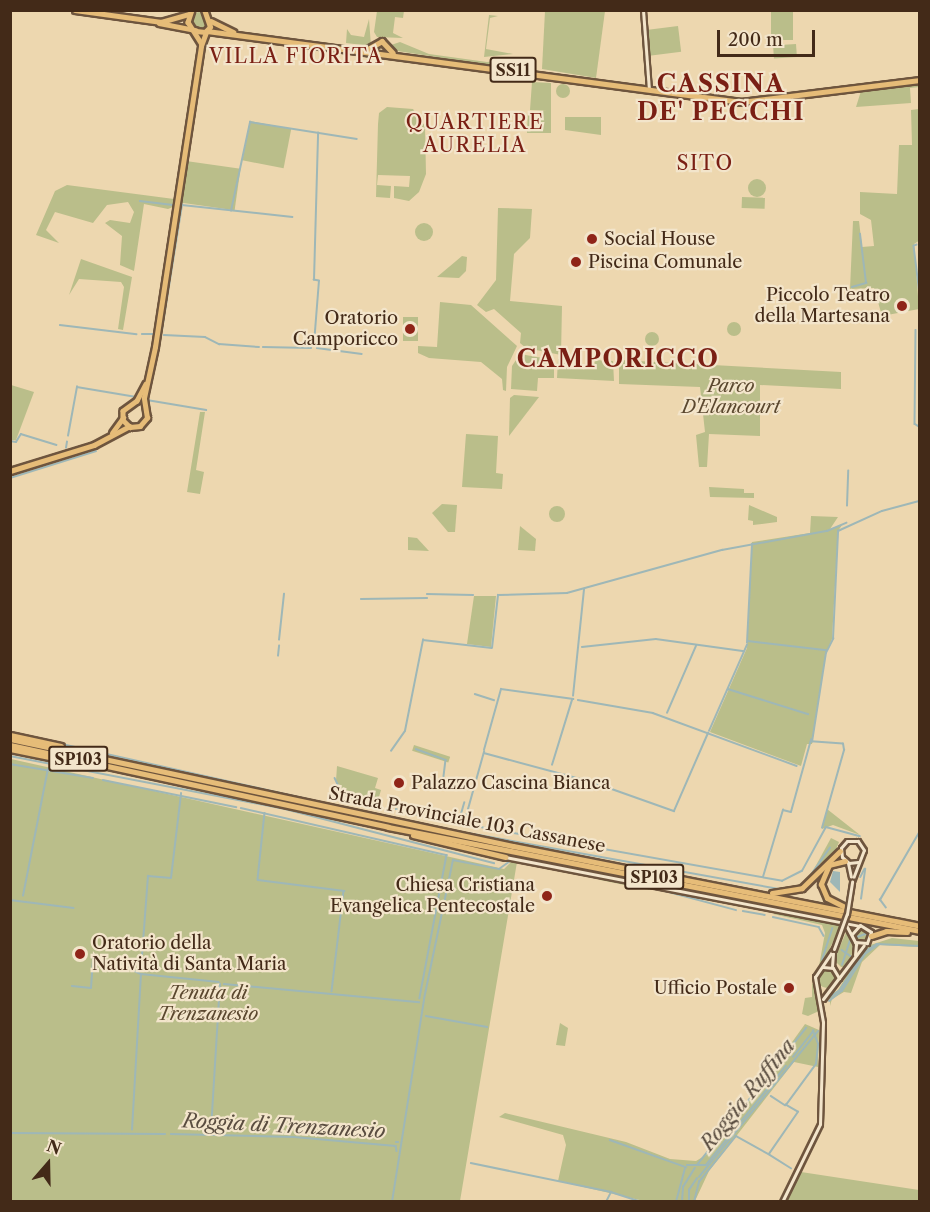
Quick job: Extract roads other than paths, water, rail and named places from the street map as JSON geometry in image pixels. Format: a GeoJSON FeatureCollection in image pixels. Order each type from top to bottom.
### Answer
{"type":"FeatureCollection","features":[{"type":"Feature","properties":{"kind":"highway","name":"Strada Provinciale 103 Cassanese"},"geometry":{"type":"LineString","coordinates":[[10,737],[138,767],[480,839],[659,872],[920,925]]}},
{"type":"Feature","properties":{"kind":"highway","name":"Strada Provinciale 103 Cassanese"},"geometry":{"type":"LineString","coordinates":[[10,745],[388,826],[920,933]]}},
{"type":"Feature","properties":{"kind":"highway","name":"SP103"},"geometry":{"type":"LineString","coordinates":[[10,750],[146,774]]}},
{"type":"Feature","properties":{"kind":"highway","name":"SP103"},"geometry":{"type":"LineString","coordinates":[[388,826],[505,857]]}},
{"type":"Feature","properties":{"kind":"highway","name":"SP103"},"geometry":{"type":"LineString","coordinates":[[659,872],[790,893],[806,885],[840,851]]}},
{"type":"Feature","properties":{"kind":"highway","name":"SP103"},"geometry":{"type":"LineString","coordinates":[[846,861],[833,862],[823,873],[821,887],[828,899],[842,906],[920,925]]}},
{"type":"Feature","properties":{"kind":"highway","name":"SP103"},"geometry":{"type":"LineString","coordinates":[[871,936],[890,930],[920,933]]}},
{"type":"Feature","properties":{"kind":"main road","name":"SS11"},"geometry":{"type":"LineString","coordinates":[[75,10],[195,30],[245,34],[752,102],[920,80]]}},
{"type":"Feature","properties":{"kind":"main road"},"geometry":{"type":"LineString","coordinates":[[10,471],[106,439],[129,426],[145,423],[146,384],[178,203],[201,46],[211,21],[205,11]]}},
{"type":"Feature","properties":{"kind":"main road","name":"SS11"},"geometry":{"type":"LineString","coordinates":[[144,20],[168,21],[191,12]]}},
{"type":"Feature","properties":{"kind":"main road","name":"SS11"},"geometry":{"type":"LineString","coordinates":[[191,12],[188,23],[195,30]]}},
{"type":"Feature","properties":{"kind":"main road","name":"SS11"},"geometry":{"type":"LineString","coordinates":[[211,21],[245,34]]}},
{"type":"Feature","properties":{"kind":"main road"},"geometry":{"type":"LineString","coordinates":[[195,30],[201,46]]}},
{"type":"Feature","properties":{"kind":"main road"},"geometry":{"type":"LineString","coordinates":[[364,51],[383,41],[395,55]]}},
{"type":"Feature","properties":{"kind":"main road"},"geometry":{"type":"LineString","coordinates":[[376,44],[380,53],[387,46]]}},
{"type":"Feature","properties":{"kind":"main road"},"geometry":{"type":"LineString","coordinates":[[106,439],[123,418],[125,408],[135,403],[146,384]]}},
{"type":"Feature","properties":{"kind":"main road"},"geometry":{"type":"LineString","coordinates":[[135,403],[144,407]]}},
{"type":"Feature","properties":{"kind":"main road"},"geometry":{"type":"LineString","coordinates":[[123,418],[129,426]]}},
{"type":"Feature","properties":{"kind":"street"},"geometry":{"type":"LineString","coordinates":[[643,10],[649,89]]}},
{"type":"Feature","properties":{"kind":"street"},"geometry":{"type":"LineString","coordinates":[[782,1202],[820,1124],[822,1004],[815,976],[834,949],[847,914],[852,881],[864,852],[859,841],[847,841],[840,851],[846,861],[852,881]]}},
{"type":"Feature","properties":{"kind":"street","name":"SP103"},"geometry":{"type":"LineString","coordinates":[[505,857],[715,895],[844,922]]}},
{"type":"Feature","properties":{"kind":"street"},"geometry":{"type":"LineString","coordinates":[[846,861],[858,862]]}},
{"type":"Feature","properties":{"kind":"street"},"geometry":{"type":"LineString","coordinates":[[822,1004],[871,936],[868,928],[844,922]]}},
{"type":"Feature","properties":{"kind":"street"},"geometry":{"type":"LineString","coordinates":[[844,922],[855,942],[855,957]]}},
{"type":"Feature","properties":{"kind":"street"},"geometry":{"type":"LineString","coordinates":[[852,934],[859,926]]}},
{"type":"Feature","properties":{"kind":"street"},"geometry":{"type":"LineString","coordinates":[[855,942],[865,944]]}},
{"type":"Feature","properties":{"kind":"street"},"geometry":{"type":"LineString","coordinates":[[834,949],[838,980]]}},
{"type":"Feature","properties":{"kind":"street"},"geometry":{"type":"LineString","coordinates":[[822,967],[847,968]]}},
{"type":"Feature","properties":{"kind":"street"},"geometry":{"type":"LineString","coordinates":[[819,987],[830,990]]}},
{"type":"Feature","properties":{"kind":"water"},"geometry":{"type":"Polygon","coordinates":[[[833,871],[840,872],[840,892],[830,882],[833,871]]]}},
{"type":"Feature","properties":{"kind":"waterway"},"geometry":{"type":"LineString","coordinates":[[410,60],[606,86]]}},
{"type":"Feature","properties":{"kind":"waterway"},"geometry":{"type":"LineString","coordinates":[[231,211],[250,122],[357,139]]}},
{"type":"Feature","properties":{"kind":"waterway"},"geometry":{"type":"LineString","coordinates":[[314,344],[319,281],[314,280],[318,133]]}},
{"type":"Feature","properties":{"kind":"waterway"},"geometry":{"type":"LineString","coordinates":[[140,201],[173,205]]}},
{"type":"Feature","properties":{"kind":"waterway"},"geometry":{"type":"LineString","coordinates":[[162,330],[182,205],[292,217]]}},
{"type":"Feature","properties":{"kind":"waterway"},"geometry":{"type":"LineString","coordinates":[[852,287],[866,283],[860,234]]}},
{"type":"Feature","properties":{"kind":"waterway"},"geometry":{"type":"LineString","coordinates":[[917,245],[914,246],[920,294]]}},
{"type":"Feature","properties":{"kind":"waterway"},"geometry":{"type":"LineString","coordinates":[[60,325],[136,334]]}},
{"type":"Feature","properties":{"kind":"waterway"},"geometry":{"type":"LineString","coordinates":[[916,330],[915,424],[920,427]]}},
{"type":"Feature","properties":{"kind":"waterway"},"geometry":{"type":"LineString","coordinates":[[142,334],[153,334]]}},
{"type":"Feature","properties":{"kind":"waterway"},"geometry":{"type":"LineString","coordinates":[[164,335],[205,337],[219,344],[259,347]]}},
{"type":"Feature","properties":{"kind":"waterway"},"geometry":{"type":"LineString","coordinates":[[263,347],[311,348]]}},
{"type":"Feature","properties":{"kind":"waterway"},"geometry":{"type":"LineString","coordinates":[[317,348],[362,354]]}},
{"type":"Feature","properties":{"kind":"waterway"},"geometry":{"type":"LineString","coordinates":[[68,436],[77,387],[136,397]]}},
{"type":"Feature","properties":{"kind":"waterway"},"geometry":{"type":"LineString","coordinates":[[147,400],[206,410]]}},
{"type":"Feature","properties":{"kind":"waterway"},"geometry":{"type":"LineString","coordinates":[[10,441],[16,442],[21,434],[56,445]]}},
{"type":"Feature","properties":{"kind":"waterway"},"geometry":{"type":"LineString","coordinates":[[66,448],[67,442]]}},
{"type":"Feature","properties":{"kind":"waterway"},"geometry":{"type":"LineString","coordinates":[[10,478],[96,451]]}},
{"type":"Feature","properties":{"kind":"waterway"},"geometry":{"type":"LineString","coordinates":[[847,506],[848,471]]}},
{"type":"Feature","properties":{"kind":"waterway"},"geometry":{"type":"LineString","coordinates":[[822,828],[844,750],[843,744],[812,742],[826,653],[833,639],[838,531],[882,511],[920,501]]}},
{"type":"Feature","properties":{"kind":"waterway"},"geometry":{"type":"LineString","coordinates":[[391,751],[405,731],[423,640],[492,648],[498,595],[567,593],[722,550],[827,531],[846,523]]}},
{"type":"Feature","properties":{"kind":"waterway"},"geometry":{"type":"LineString","coordinates":[[747,643],[752,544]]}},
{"type":"Feature","properties":{"kind":"waterway"},"geometry":{"type":"LineString","coordinates":[[573,696],[584,590]]}},
{"type":"Feature","properties":{"kind":"waterway"},"geometry":{"type":"LineString","coordinates":[[279,640],[284,594]]}},
{"type":"Feature","properties":{"kind":"waterway"},"geometry":{"type":"LineString","coordinates":[[427,594],[473,595]]}},
{"type":"Feature","properties":{"kind":"waterway"},"geometry":{"type":"LineString","coordinates":[[361,599],[427,598]]}},
{"type":"Feature","properties":{"kind":"waterway"},"geometry":{"type":"LineString","coordinates":[[582,647],[656,639],[744,651]]}},
{"type":"Feature","properties":{"kind":"waterway"},"geometry":{"type":"LineString","coordinates":[[748,641],[826,650]]}},
{"type":"Feature","properties":{"kind":"waterway"},"geometry":{"type":"LineString","coordinates":[[709,731],[747,645]]}},
{"type":"Feature","properties":{"kind":"waterway"},"geometry":{"type":"LineString","coordinates":[[278,656],[279,646]]}},
{"type":"Feature","properties":{"kind":"waterway"},"geometry":{"type":"LineString","coordinates":[[667,713],[696,646]]}},
{"type":"Feature","properties":{"kind":"waterway"},"geometry":{"type":"LineString","coordinates":[[484,750],[501,689],[573,699]]}},
{"type":"Feature","properties":{"kind":"waterway"},"geometry":{"type":"LineString","coordinates":[[728,689],[808,714]]}},
{"type":"Feature","properties":{"kind":"waterway"},"geometry":{"type":"LineString","coordinates":[[475,694],[494,700]]}},
{"type":"Feature","properties":{"kind":"waterway"},"geometry":{"type":"LineString","coordinates":[[552,765],[572,700]]}},
{"type":"Feature","properties":{"kind":"waterway"},"geometry":{"type":"LineString","coordinates":[[578,700],[653,713],[797,766]]}},
{"type":"Feature","properties":{"kind":"waterway"},"geometry":{"type":"LineString","coordinates":[[484,753],[595,783],[674,811],[708,733]]}},
{"type":"Feature","properties":{"kind":"waterway"},"geometry":{"type":"LineString","coordinates":[[763,877],[783,810],[791,812],[811,740]]}},
{"type":"Feature","properties":{"kind":"waterway"},"geometry":{"type":"LineString","coordinates":[[62,744],[322,802]]}},
{"type":"Feature","properties":{"kind":"waterway"},"geometry":{"type":"LineString","coordinates":[[416,749],[446,760],[444,777]]}},
{"type":"Feature","properties":{"kind":"waterway"},"geometry":{"type":"LineString","coordinates":[[465,820],[484,752]]}},
{"type":"Feature","properties":{"kind":"waterway"},"geometry":{"type":"LineString","coordinates":[[10,756],[285,809],[494,863]]}},
{"type":"Feature","properties":{"kind":"waterway"},"geometry":{"type":"LineString","coordinates":[[10,764],[93,778]]}},
{"type":"Feature","properties":{"kind":"waterway"},"geometry":{"type":"LineString","coordinates":[[23,896],[48,769]]}},
{"type":"Feature","properties":{"kind":"waterway"},"geometry":{"type":"LineString","coordinates":[[335,778],[343,795],[360,800]]}},
{"type":"Feature","properties":{"kind":"waterway"},"geometry":{"type":"LineString","coordinates":[[103,780],[236,807]]}},
{"type":"Feature","properties":{"kind":"waterway"},"geometry":{"type":"LineString","coordinates":[[141,969],[148,876],[171,878],[181,794]]}},
{"type":"Feature","properties":{"kind":"waterway"},"geometry":{"type":"LineString","coordinates":[[459,821],[464,803]]}},
{"type":"Feature","properties":{"kind":"waterway"},"geometry":{"type":"LineString","coordinates":[[241,808],[447,855],[420,998]]}},
{"type":"Feature","properties":{"kind":"waterway"},"geometry":{"type":"LineString","coordinates":[[396,809],[422,816]]}},
{"type":"Feature","properties":{"kind":"waterway"},"geometry":{"type":"LineString","coordinates":[[265,813],[258,880],[344,891],[332,991]]}},
{"type":"Feature","properties":{"kind":"waterway"},"geometry":{"type":"LineString","coordinates":[[426,816],[439,820]]}},
{"type":"Feature","properties":{"kind":"waterway"},"geometry":{"type":"LineString","coordinates":[[442,820],[458,825]]}},
{"type":"Feature","properties":{"kind":"waterway"},"geometry":{"type":"LineString","coordinates":[[469,825],[782,881],[802,871],[826,827],[860,836]]}},
{"type":"Feature","properties":{"kind":"waterway","name":"Roggia Ruffina"},"geometry":{"type":"LineString","coordinates":[[886,908],[880,900],[920,831]]}},
{"type":"Feature","properties":{"kind":"waterway"},"geometry":{"type":"LineString","coordinates":[[468,833],[780,889]]}},
{"type":"Feature","properties":{"kind":"waterway"},"geometry":{"type":"LineString","coordinates":[[808,879],[830,848]]}},
{"type":"Feature","properties":{"kind":"waterway"},"geometry":{"type":"LineString","coordinates":[[424,999],[453,860],[499,869],[509,862]]}},
{"type":"Feature","properties":{"kind":"waterway"},"geometry":{"type":"LineString","coordinates":[[861,877],[865,869],[861,899]]}},
{"type":"Feature","properties":{"kind":"waterway"},"geometry":{"type":"LineString","coordinates":[[650,887],[736,910]]}},
{"type":"Feature","properties":{"kind":"waterway"},"geometry":{"type":"LineString","coordinates":[[10,900],[73,908]]}},
{"type":"Feature","properties":{"kind":"waterway"},"geometry":{"type":"LineString","coordinates":[[743,911],[765,915]]}},
{"type":"Feature","properties":{"kind":"waterway"},"geometry":{"type":"LineString","coordinates":[[773,917],[819,927],[824,936]]}},
{"type":"Feature","properties":{"kind":"waterway"},"geometry":{"type":"LineString","coordinates":[[822,960],[832,929]]}},
{"type":"Feature","properties":{"kind":"waterway"},"geometry":{"type":"LineString","coordinates":[[855,938],[868,933]]}},
{"type":"Feature","properties":{"kind":"waterway"},"geometry":{"type":"LineString","coordinates":[[842,965],[850,940]]}},
{"type":"Feature","properties":{"kind":"waterway","name":"Roggia Ruffina"},"geometry":{"type":"LineString","coordinates":[[829,998],[840,990],[864,952],[877,944],[920,946]]}},
{"type":"Feature","properties":{"kind":"waterway","name":"Roggia Ruffina"},"geometry":{"type":"LineString","coordinates":[[829,1001],[842,991],[865,954],[878,945]]}},
{"type":"Feature","properties":{"kind":"waterway"},"geometry":{"type":"LineString","coordinates":[[842,950],[852,957]]}},
{"type":"Feature","properties":{"kind":"waterway"},"geometry":{"type":"LineString","coordinates":[[72,986],[91,988],[93,959],[116,962],[141,974],[219,982]]}},
{"type":"Feature","properties":{"kind":"waterway"},"geometry":{"type":"LineString","coordinates":[[132,1130],[141,975]]}},
{"type":"Feature","properties":{"kind":"waterway"},"geometry":{"type":"LineString","coordinates":[[211,1130],[220,984]]}},
{"type":"Feature","properties":{"kind":"waterway"},"geometry":{"type":"LineString","coordinates":[[224,984],[419,1002]]}},
{"type":"Feature","properties":{"kind":"waterway"},"geometry":{"type":"LineString","coordinates":[[392,1202],[424,1001]]}},
{"type":"Feature","properties":{"kind":"waterway"},"geometry":{"type":"LineString","coordinates":[[426,1016],[487,1027]]}},
{"type":"Feature","properties":{"kind":"waterway"},"geometry":{"type":"LineString","coordinates":[[697,1165],[806,1028]]}},
{"type":"Feature","properties":{"kind":"waterway","name":"Roggia Ruffina"},"geometry":{"type":"LineString","coordinates":[[793,1057],[813,1031]]}},
{"type":"Feature","properties":{"kind":"waterway"},"geometry":{"type":"LineString","coordinates":[[694,1202],[699,1182],[736,1136],[769,1154],[798,1112],[786,1105],[816,1064],[818,1044],[813,1031]]}},
{"type":"Feature","properties":{"kind":"waterway","name":"Roggia Ruffina"},"geometry":{"type":"LineString","coordinates":[[699,1177],[818,1031]]}},
{"type":"Feature","properties":{"kind":"waterway","name":"Roggia Ruffina"},"geometry":{"type":"LineString","coordinates":[[687,1165],[706,1165],[786,1066]]}},
{"type":"Feature","properties":{"kind":"waterway"},"geometry":{"type":"LineString","coordinates":[[771,1096],[785,1105]]}},
{"type":"Feature","properties":{"kind":"waterway","name":"Roggia di Trenzanesio"},"geometry":{"type":"LineString","coordinates":[[10,1133],[165,1134]]}},
{"type":"Feature","properties":{"kind":"waterway","name":"Roggia di Trenzanesio"},"geometry":{"type":"LineString","coordinates":[[171,1134],[294,1137],[396,1146],[397,1151]]}},
{"type":"Feature","properties":{"kind":"waterway"},"geometry":{"type":"LineString","coordinates":[[610,1140],[686,1167]]}},
{"type":"Feature","properties":{"kind":"waterway"},"geometry":{"type":"LineString","coordinates":[[770,1155],[791,1168]]}},
{"type":"Feature","properties":{"kind":"waterway"},"geometry":{"type":"LineString","coordinates":[[471,1163],[611,1192]]}},
{"type":"Feature","properties":{"kind":"waterway"},"geometry":{"type":"LineString","coordinates":[[682,1202],[683,1187],[695,1168]]}},
{"type":"Feature","properties":{"kind":"waterway"},"geometry":{"type":"LineString","coordinates":[[676,1202],[685,1169]]}},
{"type":"Feature","properties":{"kind":"waterway","name":"Roggia Ruffina"},"geometry":{"type":"LineString","coordinates":[[689,1202],[689,1190],[697,1178]]}},
{"type":"Feature","properties":{"kind":"waterway"},"geometry":{"type":"LineString","coordinates":[[606,1202],[611,1192],[641,1202]]}},
{"type":"Feature","properties":{"kind":"place","name":"Social House"},"geometry":{"type":"Point","coordinates":[592,239]}},
{"type":"Feature","properties":{"kind":"place","name":"Piscina Comunale"},"geometry":{"type":"Point","coordinates":[576,262]}},
{"type":"Feature","properties":{"kind":"place","name":"Piccolo Teatro della Martesana"},"geometry":{"type":"Point","coordinates":[902,306]}},
{"type":"Feature","properties":{"kind":"place","name":"Oratorio Camporicco"},"geometry":{"type":"Point","coordinates":[410,329]}},
{"type":"Feature","properties":{"kind":"place","name":"Palazzo Cascina Bianca"},"geometry":{"type":"Point","coordinates":[399,783]}},
{"type":"Feature","properties":{"kind":"place","name":"Chiesa Cristiana Evangelica Pentecostale"},"geometry":{"type":"Point","coordinates":[547,896]}},
{"type":"Feature","properties":{"kind":"place","name":"Oratorio della Natività di Santa Maria"},"geometry":{"type":"Point","coordinates":[80,954]}},
{"type":"Feature","properties":{"kind":"place","name":"Ufficio Postale"},"geometry":{"type":"Point","coordinates":[789,988]}},
{"type":"Feature","properties":{"kind":"district","name":"VILLA FIORITA"},"geometry":{"type":"Point","coordinates":[296,56]}},
{"type":"Feature","properties":{"kind":"district","name":"CASSINA DE' PECCHI"},"geometry":{"type":"Point","coordinates":[721,98]}},
{"type":"Feature","properties":{"kind":"district","name":"QUARTIERE AURELIA"},"geometry":{"type":"Point","coordinates":[475,134]}},
{"type":"Feature","properties":{"kind":"district","name":"SITO"},"geometry":{"type":"Point","coordinates":[705,163]}},
{"type":"Feature","properties":{"kind":"district","name":"CAMPORICCO"},"geometry":{"type":"Point","coordinates":[618,359]}},
{"type":"Feature","properties":{"kind":"park label","name":"Parco D'Elancourt"},"geometry":{"type":"Point","coordinates":[731,397]}},
{"type":"Feature","properties":{"kind":"park label","name":"Tenuta di Trenzanesio"},"geometry":{"type":"Point","coordinates":[208,1004]}}]}
